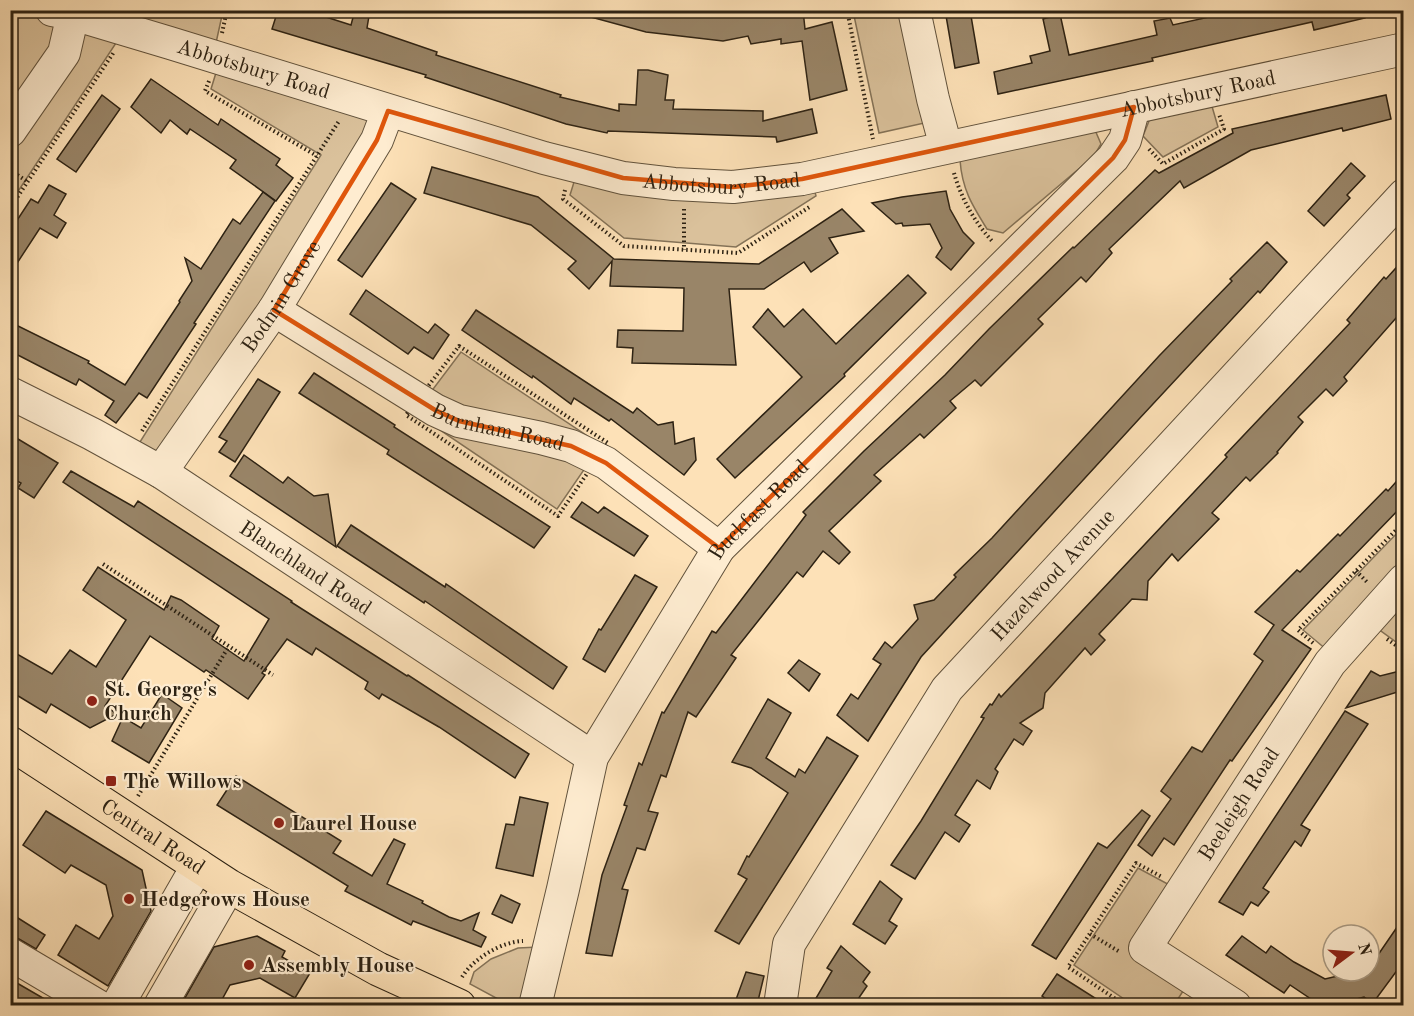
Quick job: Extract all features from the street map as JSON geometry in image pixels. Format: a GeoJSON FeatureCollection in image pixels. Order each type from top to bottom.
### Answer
{"type":"FeatureCollection","features":[{"type":"Feature","properties":{"kind":"main road","name":"Central Road"},"geometry":{"type":"LineString","coordinates":[[10,743],[230,886],[378,969],[454,1003]]}},
{"type":"Feature","properties":{"kind":"street"},"geometry":{"type":"LineString","coordinates":[[914,10],[946,147]]}},
{"type":"Feature","properties":{"kind":"street","name":"Abbotsbury Road"},"geometry":{"type":"LineString","coordinates":[[62,13],[125,24],[352,100],[569,165],[623,178],[684,185],[733,187],[818,175],[946,147],[1131,117],[1211,91],[1404,49]]}},
{"type":"Feature","properties":{"kind":"street"},"geometry":{"type":"LineString","coordinates":[[10,131],[64,53],[62,13]]}},
{"type":"Feature","properties":{"kind":"street","name":"Bodmin Grove"},"geometry":{"type":"LineString","coordinates":[[161,472],[274,310],[377,140],[388,111]]}},
{"type":"Feature","properties":{"kind":"street","name":"Buckfast Road"},"geometry":{"type":"LineString","coordinates":[[535,1005],[592,757],[720,548],[1113,158],[1125,140],[1131,117]]}},
{"type":"Feature","properties":{"kind":"street","name":"Hazelwood Avenue"},"geometry":{"type":"LineString","coordinates":[[780,1005],[789,944],[947,689],[1404,195]]}},
{"type":"Feature","properties":{"kind":"street","name":"Burnham Road"},"geometry":{"type":"LineString","coordinates":[[274,310],[435,410],[459,421],[572,446],[606,463],[720,548]]}},
{"type":"Feature","properties":{"kind":"street","name":"Blanchland Road"},"geometry":{"type":"LineString","coordinates":[[10,393],[161,472],[592,757]]}},
{"type":"Feature","properties":{"kind":"street","name":"Beeleigh Road"},"geometry":{"type":"LineString","coordinates":[[1235,1005],[1145,948],[1334,660],[1404,580]]}},
{"type":"Feature","properties":{"kind":"street"},"geometry":{"type":"LineString","coordinates":[[117,1005],[198,865]]}},
{"type":"Feature","properties":{"kind":"street"},"geometry":{"type":"LineString","coordinates":[[159,1005],[230,886]]}},
{"type":"Feature","properties":{"kind":"street"},"geometry":{"type":"LineString","coordinates":[[10,954],[98,1005]]}},
{"type":"Feature","properties":{"kind":"path"},"geometry":{"type":"LineString","coordinates":[[847,10],[878,162]]}},
{"type":"Feature","properties":{"kind":"path"},"geometry":{"type":"LineString","coordinates":[[10,208],[125,24]]}},
{"type":"Feature","properties":{"kind":"path"},"geometry":{"type":"LineString","coordinates":[[1131,117],[1163,164],[1224,129],[1211,91]]}},
{"type":"Feature","properties":{"kind":"path"},"geometry":{"type":"LineString","coordinates":[[128,454],[352,100]]}},
{"type":"Feature","properties":{"kind":"path"},"geometry":{"type":"LineString","coordinates":[[946,147],[956,182],[968,207],[985,233],[1011,260]]}},
{"type":"Feature","properties":{"kind":"path"},"geometry":{"type":"LineString","coordinates":[[569,165],[563,199],[624,246],[738,253],[822,198],[818,175]]}},
{"type":"Feature","properties":{"kind":"path"},"geometry":{"type":"LineString","coordinates":[[10,170],[28,182]]}},
{"type":"Feature","properties":{"kind":"path"},"geometry":{"type":"LineString","coordinates":[[684,185],[684,250]]}},
{"type":"Feature","properties":{"kind":"path"},"geometry":{"type":"LineString","coordinates":[[1334,660],[1298,630],[1404,522]]}},
{"type":"Feature","properties":{"kind":"path"},"geometry":{"type":"LineString","coordinates":[[103,564],[273,675]]}},
{"type":"Feature","properties":{"kind":"path"},"geometry":{"type":"LineString","coordinates":[[125,818],[229,646]]}},
{"type":"Feature","properties":{"kind":"path"},"geometry":{"type":"LineString","coordinates":[[1126,1005],[1068,967],[1136,863],[1183,889]]}},
{"type":"Feature","properties":{"kind":"path"},"geometry":{"type":"LineString","coordinates":[[454,1003],[466,970],[486,954],[516,941],[551,941]]}},
{"type":"Feature","properties":{"kind":"highlighted area"},"geometry":{"type":"Polygon","coordinates":[[[1134,107],[1125,140],[1113,158],[719,548],[606,463],[571,446],[459,421],[435,410],[274,310],[377,140],[388,111],[623,178],[733,187],[802,179],[1134,107]]]}},
{"type":"Feature","properties":{"kind":"shaded area"},"geometry":{"type":"Polygon","coordinates":[[[11,11],[54,15],[122,34],[11,202],[11,137],[32,105],[11,91],[11,11]]]}},
{"type":"Feature","properties":{"kind":"shaded area"},"geometry":{"type":"Polygon","coordinates":[[[132,11],[223,11],[214,52],[126,26],[132,11]]]}},
{"type":"Feature","properties":{"kind":"shaded area"},"geometry":{"type":"Polygon","coordinates":[[[853,11],[908,11],[929,122],[879,133],[853,11]]]}},
{"type":"Feature","properties":{"kind":"shaded area"},"geometry":{"type":"Polygon","coordinates":[[[219,63],[382,116],[160,468],[133,453],[321,155],[211,89],[219,63]]]}},
{"type":"Feature","properties":{"kind":"shaded area"},"geometry":{"type":"Polygon","coordinates":[[[1211,103],[1218,127],[1163,157],[1143,136],[1151,116],[1211,103]]]}},
{"type":"Feature","properties":{"kind":"shaded area"},"geometry":{"type":"Polygon","coordinates":[[[1095,130],[1101,144],[1094,156],[1003,233],[987,229],[969,196],[963,180],[960,160],[1095,130]]]}},
{"type":"Feature","properties":{"kind":"shaded area"},"geometry":{"type":"Polygon","coordinates":[[[574,182],[622,192],[814,188],[816,196],[736,247],[624,238],[570,195],[574,182]]]}},
{"type":"Feature","properties":{"kind":"shaded area"},"geometry":{"type":"Polygon","coordinates":[[[461,352],[601,445],[557,509],[415,413],[461,352]]]}},
{"type":"Feature","properties":{"kind":"shaded area"},"geometry":{"type":"Polygon","coordinates":[[[1403,527],[1403,575],[1333,655],[1303,630],[1403,527]]]}},
{"type":"Feature","properties":{"kind":"shaded area"},"geometry":{"type":"Polygon","coordinates":[[[1403,585],[1403,647],[1370,623],[1403,585]]]}},
{"type":"Feature","properties":{"kind":"shaded area"},"geometry":{"type":"Polygon","coordinates":[[[1138,868],[1177,889],[1140,948],[1189,982],[1174,1005],[1133,1005],[1074,965],[1138,868]]]}},
{"type":"Feature","properties":{"kind":"shaded area"},"geometry":{"type":"Polygon","coordinates":[[[538,947],[524,1005],[509,1005],[470,984],[474,972],[491,959],[518,948],[538,947]]]}},
{"type":"Feature","properties":{"kind":"building"},"geometry":{"type":"Polygon","coordinates":[[[278,10],[304,10],[351,25],[355,10],[370,10],[367,28],[437,52],[436,55],[561,95],[560,97],[619,111],[619,104],[636,105],[638,70],[648,70],[668,75],[665,100],[674,100],[673,109],[763,111],[763,121],[812,109],[817,133],[777,142],[776,137],[608,131],[607,133],[566,124],[425,77],[426,75],[272,29],[278,10]]]}},
{"type":"Feature","properties":{"kind":"building"},"geometry":{"type":"Polygon","coordinates":[[[588,10],[692,10],[727,13],[746,10],[803,10],[805,29],[832,22],[847,90],[810,100],[802,41],[781,44],[781,39],[751,44],[748,36],[723,41],[646,32],[587,16],[588,10]]]}},
{"type":"Feature","properties":{"kind":"building"},"geometry":{"type":"Polygon","coordinates":[[[945,10],[970,10],[979,63],[955,68],[945,10]]]}},
{"type":"Feature","properties":{"kind":"building"},"geometry":{"type":"Polygon","coordinates":[[[1241,10],[1364,10],[1365,18],[1314,30],[1312,22],[1152,58],[1153,61],[998,94],[994,72],[1032,63],[1030,56],[1050,51],[1043,19],[1060,14],[1069,55],[1157,35],[1154,21],[1170,18],[1173,25],[1241,10]]]}},
{"type":"Feature","properties":{"kind":"building"},"geometry":{"type":"Polygon","coordinates":[[[151,79],[218,125],[221,119],[280,159],[276,165],[293,178],[276,201],[230,168],[236,160],[190,129],[187,134],[170,120],[161,133],[131,107],[151,79]]]}},
{"type":"Feature","properties":{"kind":"building"},"geometry":{"type":"Polygon","coordinates":[[[102,95],[120,109],[76,172],[57,159],[102,95]]]}},
{"type":"Feature","properties":{"kind":"building"},"geometry":{"type":"Polygon","coordinates":[[[1386,95],[1391,119],[1343,131],[1342,128],[1251,150],[1184,188],[1180,181],[1109,249],[1112,253],[1086,282],[1081,277],[1038,319],[1043,324],[981,386],[975,380],[950,401],[956,408],[924,438],[920,434],[874,475],[881,481],[829,531],[850,552],[839,564],[823,551],[803,577],[797,572],[731,655],[736,658],[696,717],[688,712],[666,777],[661,775],[648,811],[658,813],[645,850],[637,848],[622,889],[628,890],[612,956],[586,953],[602,875],[627,806],[624,805],[639,763],[642,765],[662,712],[664,713],[712,631],[716,633],[806,515],[803,512],[1073,247],[1155,170],[1159,173],[1233,133],[1232,129],[1386,95]]]}},
{"type":"Feature","properties":{"kind":"building"},"geometry":{"type":"Polygon","coordinates":[[[1351,163],[1365,176],[1347,195],[1350,198],[1324,226],[1308,211],[1351,163]]]}},
{"type":"Feature","properties":{"kind":"building"},"geometry":{"type":"Polygon","coordinates":[[[432,167],[538,197],[614,259],[759,264],[842,209],[864,231],[829,238],[838,253],[811,272],[804,262],[764,289],[729,289],[736,365],[632,363],[633,348],[617,347],[618,330],[683,331],[684,288],[610,286],[612,261],[589,289],[568,269],[576,261],[531,225],[424,193],[432,167]]]}},
{"type":"Feature","properties":{"kind":"building"},"geometry":{"type":"Polygon","coordinates":[[[391,183],[416,199],[362,277],[338,260],[391,183]]]}},
{"type":"Feature","properties":{"kind":"building"},"geometry":{"type":"Polygon","coordinates":[[[49,185],[66,194],[54,215],[66,223],[57,238],[40,228],[10,274],[10,231],[31,199],[38,203],[49,185]]]}},
{"type":"Feature","properties":{"kind":"building"},"geometry":{"type":"Polygon","coordinates":[[[946,191],[950,209],[963,232],[974,243],[951,270],[936,257],[942,248],[930,224],[903,226],[902,223],[896,224],[872,203],[946,191]]]}},
{"type":"Feature","properties":{"kind":"building"},"geometry":{"type":"Polygon","coordinates":[[[263,192],[275,201],[147,398],[139,393],[116,423],[105,415],[114,401],[79,379],[76,385],[10,351],[10,322],[89,361],[88,363],[125,385],[192,281],[185,258],[201,269],[233,219],[240,224],[263,192]]]}},
{"type":"Feature","properties":{"kind":"building"},"geometry":{"type":"Polygon","coordinates":[[[1267,242],[1287,262],[1139,419],[921,657],[868,741],[837,715],[851,694],[858,699],[881,664],[873,659],[885,642],[892,648],[918,619],[914,605],[934,600],[956,577],[954,575],[992,538],[1159,356],[1232,281],[1230,279],[1267,242]]]}},
{"type":"Feature","properties":{"kind":"building"},"geometry":{"type":"Polygon","coordinates":[[[1404,259],[1404,309],[1344,377],[1347,381],[1333,396],[1326,389],[1298,417],[1303,422],[1278,453],[1250,481],[1246,477],[1212,513],[1219,519],[1178,561],[1172,554],[1148,581],[1147,600],[1132,599],[1099,634],[1105,640],[1091,655],[1085,648],[1045,693],[1043,708],[1020,723],[1032,731],[1023,745],[1014,739],[995,769],[998,772],[990,789],[977,780],[955,815],[970,825],[959,842],[945,832],[915,879],[891,865],[921,821],[984,718],[981,717],[990,704],[992,705],[999,694],[1001,697],[1227,457],[1225,455],[1350,323],[1347,320],[1384,277],[1386,279],[1404,259]]]}},
{"type":"Feature","properties":{"kind":"building"},"geometry":{"type":"Polygon","coordinates":[[[908,275],[926,293],[844,374],[845,376],[735,478],[717,459],[802,377],[753,327],[768,309],[784,327],[803,309],[836,344],[908,275]]]}},
{"type":"Feature","properties":{"kind":"building"},"geometry":{"type":"Polygon","coordinates":[[[366,290],[428,333],[435,324],[449,335],[433,359],[414,347],[408,354],[350,314],[366,290]]]}},
{"type":"Feature","properties":{"kind":"building"},"geometry":{"type":"Polygon","coordinates":[[[476,310],[633,413],[637,408],[658,425],[673,422],[675,444],[694,438],[696,460],[684,475],[611,419],[609,421],[574,398],[571,404],[533,376],[532,378],[462,330],[476,310]]]}},
{"type":"Feature","properties":{"kind":"building"},"geometry":{"type":"Polygon","coordinates":[[[314,373],[550,527],[534,548],[387,454],[389,450],[299,393],[314,373]]]}},
{"type":"Feature","properties":{"kind":"building"},"geometry":{"type":"Polygon","coordinates":[[[258,379],[280,392],[235,462],[219,452],[227,441],[219,437],[258,379]]]}},
{"type":"Feature","properties":{"kind":"building"},"geometry":{"type":"Polygon","coordinates":[[[18,439],[58,463],[34,498],[18,488],[21,483],[10,477],[10,455],[18,439]]]}},
{"type":"Feature","properties":{"kind":"building"},"geometry":{"type":"Polygon","coordinates":[[[244,455],[283,483],[288,477],[314,496],[328,494],[336,547],[230,476],[244,455]]]}},
{"type":"Feature","properties":{"kind":"building"},"geometry":{"type":"Polygon","coordinates":[[[71,471],[134,507],[138,501],[529,754],[515,778],[439,727],[382,694],[379,699],[365,689],[368,682],[316,648],[312,655],[287,639],[262,673],[265,675],[248,699],[150,636],[105,706],[117,714],[90,728],[51,704],[46,713],[10,691],[10,650],[52,674],[70,650],[96,667],[126,620],[83,590],[98,567],[164,610],[171,596],[181,600],[219,626],[212,639],[244,661],[269,619],[63,482],[71,471]]]}},
{"type":"Feature","properties":{"kind":"building"},"geometry":{"type":"Polygon","coordinates":[[[1404,473],[1404,504],[1282,630],[1311,649],[1232,761],[1230,760],[1174,845],[1164,838],[1152,856],[1138,845],[1171,799],[1161,791],[1192,747],[1202,752],[1263,661],[1254,654],[1274,625],[1255,612],[1297,570],[1300,572],[1338,534],[1340,536],[1404,473]]]}},
{"type":"Feature","properties":{"kind":"building"},"geometry":{"type":"Polygon","coordinates":[[[582,502],[598,513],[604,507],[648,536],[634,556],[571,517],[582,502]]]}},
{"type":"Feature","properties":{"kind":"building"},"geometry":{"type":"Polygon","coordinates":[[[351,525],[445,587],[446,584],[567,667],[553,689],[425,601],[424,603],[337,546],[351,525]]]}},
{"type":"Feature","properties":{"kind":"building"},"geometry":{"type":"Polygon","coordinates":[[[635,575],[657,587],[605,672],[583,659],[599,629],[601,630],[635,575]]]}},
{"type":"Feature","properties":{"kind":"building"},"geometry":{"type":"Polygon","coordinates":[[[799,660],[820,674],[809,691],[788,673],[799,660]]]}},
{"type":"Feature","properties":{"kind":"building"},"geometry":{"type":"Polygon","coordinates":[[[1404,670],[1404,690],[1346,708],[1371,671],[1380,676],[1404,670]]]}},
{"type":"Feature","properties":{"kind":"building"},"geometry":{"type":"Polygon","coordinates":[[[162,694],[182,708],[149,763],[112,741],[123,717],[141,728],[162,694]]]}},
{"type":"Feature","properties":{"kind":"building"},"geometry":{"type":"Polygon","coordinates":[[[768,699],[791,713],[766,758],[795,777],[799,769],[805,773],[827,737],[858,756],[739,944],[715,931],[747,879],[738,874],[747,856],[749,857],[788,793],[751,768],[732,762],[768,699]]]}},
{"type":"Feature","properties":{"kind":"building"},"geometry":{"type":"Polygon","coordinates":[[[1345,711],[1368,724],[1301,825],[1310,830],[1301,846],[1295,841],[1263,888],[1269,892],[1258,906],[1251,902],[1243,915],[1219,902],[1345,711]]]}},
{"type":"Feature","properties":{"kind":"building"},"geometry":{"type":"Polygon","coordinates":[[[236,776],[341,841],[333,853],[372,876],[394,839],[405,844],[387,884],[461,921],[479,913],[473,930],[486,937],[481,947],[413,921],[411,925],[345,891],[348,886],[217,805],[236,776]]]}},
{"type":"Feature","properties":{"kind":"building"},"geometry":{"type":"Polygon","coordinates":[[[520,797],[548,803],[533,876],[496,868],[506,824],[514,825],[520,797]]]}},
{"type":"Feature","properties":{"kind":"building"},"geometry":{"type":"Polygon","coordinates":[[[1142,810],[1150,816],[1056,959],[1032,945],[1098,843],[1107,848],[1142,810]]]}},
{"type":"Feature","properties":{"kind":"building","name":"Hedgerows House"},"geometry":{"type":"Polygon","coordinates":[[[46,811],[142,870],[151,911],[108,986],[58,955],[76,925],[99,939],[113,916],[106,885],[71,865],[65,873],[23,845],[46,811]]]}},
{"type":"Feature","properties":{"kind":"building"},"geometry":{"type":"Polygon","coordinates":[[[880,881],[902,899],[889,921],[897,926],[885,944],[853,924],[880,881]]]}},
{"type":"Feature","properties":{"kind":"building"},"geometry":{"type":"Polygon","coordinates":[[[501,895],[520,904],[512,923],[492,914],[501,895]]]}},
{"type":"Feature","properties":{"kind":"building"},"geometry":{"type":"Polygon","coordinates":[[[10,913],[45,935],[36,949],[10,936],[10,913]]]}},
{"type":"Feature","properties":{"kind":"building"},"geometry":{"type":"Polygon","coordinates":[[[1404,917],[1404,961],[1373,1003],[1364,997],[1333,1005],[1320,1005],[1290,985],[1284,993],[1226,955],[1242,936],[1266,953],[1271,946],[1321,977],[1321,983],[1381,983],[1381,951],[1404,917]]]}},
{"type":"Feature","properties":{"kind":"building","name":"Assembly House"},"geometry":{"type":"Polygon","coordinates":[[[257,936],[285,951],[282,957],[310,973],[295,998],[260,978],[230,985],[219,1005],[181,1005],[214,947],[257,936]]]}},
{"type":"Feature","properties":{"kind":"building"},"geometry":{"type":"Polygon","coordinates":[[[841,946],[870,972],[863,982],[867,986],[854,1005],[812,1005],[832,971],[827,968],[841,946]]]}},
{"type":"Feature","properties":{"kind":"building"},"geometry":{"type":"Polygon","coordinates":[[[746,972],[764,976],[757,1005],[734,1005],[746,972]]]}},
{"type":"Feature","properties":{"kind":"building"},"geometry":{"type":"Polygon","coordinates":[[[1057,974],[1106,1005],[1055,1005],[1042,996],[1057,974]]]}},
{"type":"Feature","properties":{"kind":"building"},"geometry":{"type":"Polygon","coordinates":[[[10,979],[55,1005],[10,1005],[10,979]]]}},
{"type":"Feature","properties":{"kind":"place","name":"St. George's Church"},"geometry":{"type":"Point","coordinates":[92,701]}},
{"type":"Feature","properties":{"kind":"place","name":"The Willows"},"geometry":{"type":"Point","coordinates":[111,781]}},
{"type":"Feature","properties":{"kind":"place","name":"Laurel House"},"geometry":{"type":"Point","coordinates":[279,823]}},
{"type":"Feature","properties":{"kind":"place","name":"Hedgerows House"},"geometry":{"type":"Point","coordinates":[129,899]}},
{"type":"Feature","properties":{"kind":"place","name":"Assembly House"},"geometry":{"type":"Point","coordinates":[249,965]}}]}
